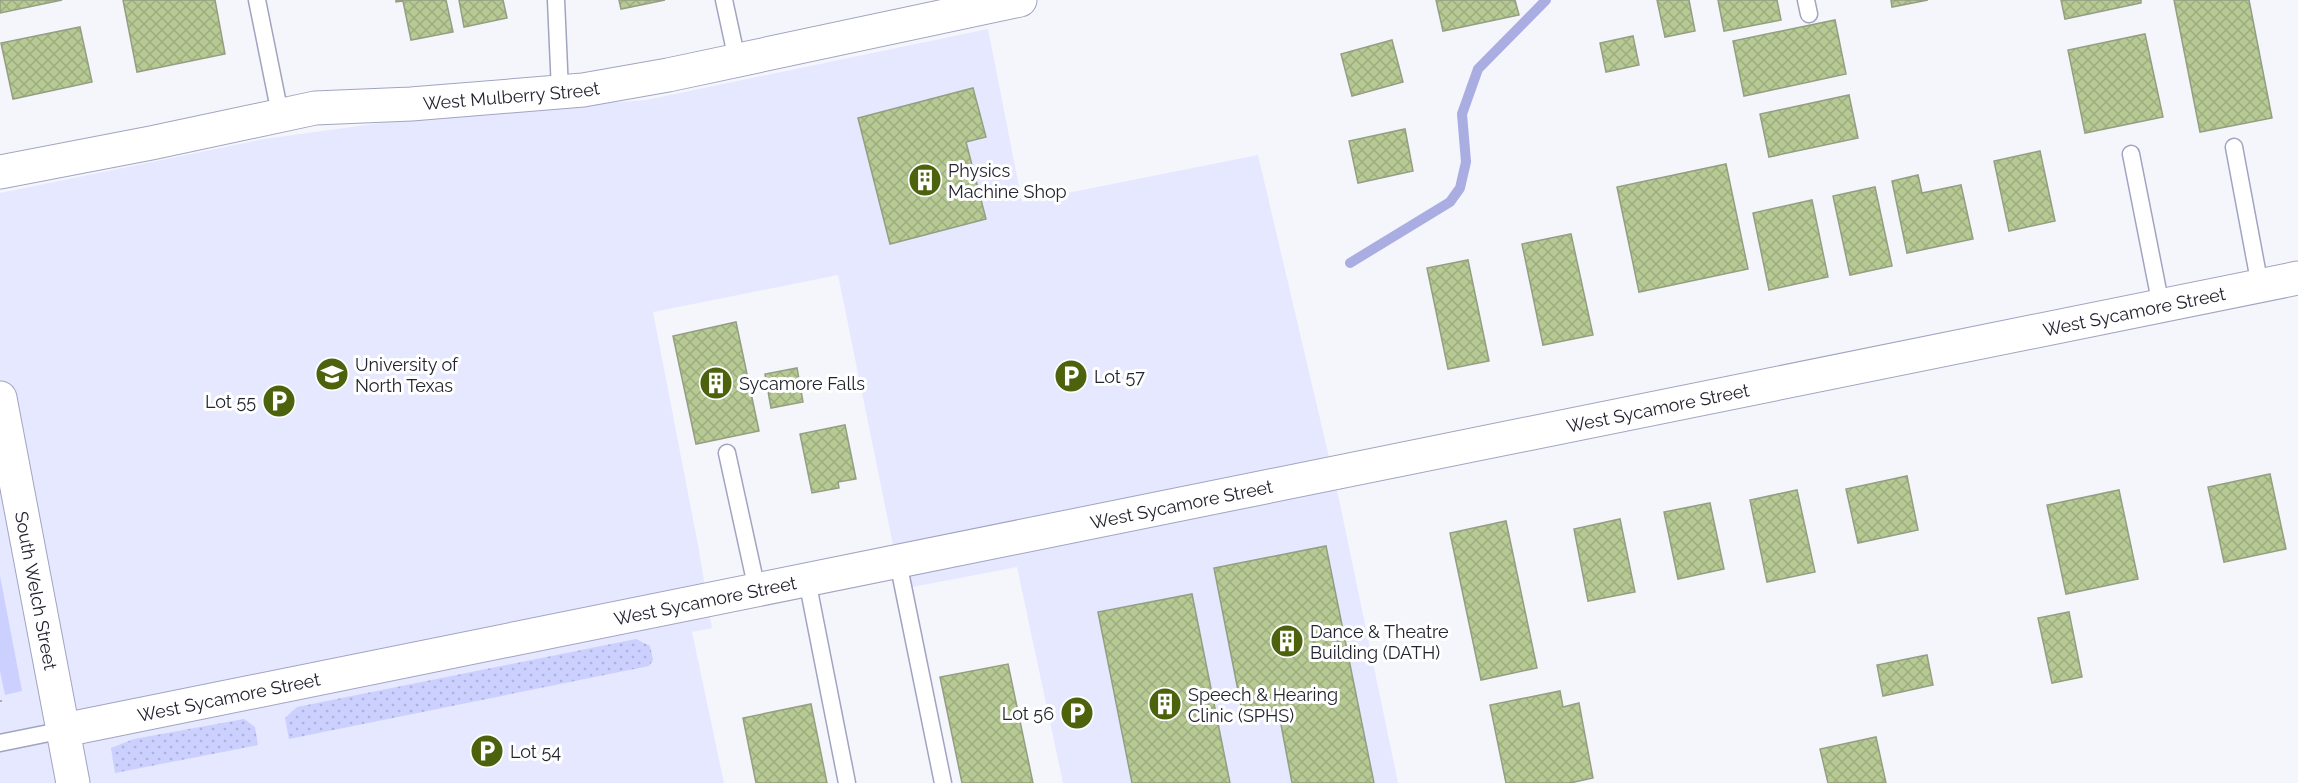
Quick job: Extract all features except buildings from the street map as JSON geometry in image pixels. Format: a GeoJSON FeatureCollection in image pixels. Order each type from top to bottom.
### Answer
{"type":"FeatureCollection","features":[{"type":"Feature","properties":{"kind":"street","name":"West Mulberry Street"},"geometry":{"type":"LineString","coordinates":[[0,172],[315,108],[411,104],[560,92],[604,86],[1020,0]]}},
{"type":"Feature","properties":{"kind":"street","name":"West Sycamore Street"},"geometry":{"type":"LineString","coordinates":[[64,730],[2298,279]]}},
{"type":"Feature","properties":{"kind":"street","name":"South Welch Street"},"geometry":{"type":"LineString","coordinates":[[0,398],[73,783]]}},
{"type":"Feature","properties":{"kind":"lane"},"geometry":{"type":"LineString","coordinates":[[257,0],[280,114]]}},
{"type":"Feature","properties":{"kind":"lane"},"geometry":{"type":"LineString","coordinates":[[556,0],[560,92]]}},
{"type":"Feature","properties":{"kind":"lane"},"geometry":{"type":"LineString","coordinates":[[724,0],[737,60]]}},
{"type":"Feature","properties":{"kind":"lane"},"geometry":{"type":"LineString","coordinates":[[2234,147],[2260,286]]}},
{"type":"Feature","properties":{"kind":"lane"},"geometry":{"type":"LineString","coordinates":[[2131,154],[2161,306]]}},
{"type":"Feature","properties":{"kind":"lane"},"geometry":{"type":"LineString","coordinates":[[727,453],[757,590]]}},
{"type":"Feature","properties":{"kind":"lane"},"geometry":{"type":"LineString","coordinates":[[898,562],[943,783]]}},
{"type":"Feature","properties":{"kind":"lane"},"geometry":{"type":"LineString","coordinates":[[807,580],[847,783]]}},
{"type":"Feature","properties":{"kind":"lane"},"geometry":{"type":"LineString","coordinates":[[0,743],[64,730]]}},
{"type":"Feature","properties":{"kind":"shaded area","name":"University of North Texas"},"geometry":{"type":"Polygon","coordinates":[[[988,29],[1022,202],[1258,155],[1340,504],[1398,783],[1063,783],[1017,567],[902,589],[838,275],[653,312],[712,628],[692,632],[724,783],[0,783],[0,193],[264,139],[431,116],[646,100],[988,29]]]}},
{"type":"Feature","properties":{"kind":"shaded area"},"geometry":{"type":"Polygon","coordinates":[[[0,576],[22,691],[5,695],[0,671],[0,576]]]}},
{"type":"Feature","properties":{"kind":"shaded area"},"geometry":{"type":"Polygon","coordinates":[[[636,639],[650,646],[653,660],[649,666],[289,739],[285,718],[297,707],[636,639]]]}},
{"type":"Feature","properties":{"kind":"shaded area"},"geometry":{"type":"Polygon","coordinates":[[[244,719],[255,727],[258,745],[115,773],[111,748],[134,739],[244,719]]]}},
{"type":"Feature","properties":{"kind":"waterway"},"geometry":{"type":"LineString","coordinates":[[1350,263],[1450,202],[1460,188],[1466,162],[1462,114],[1478,69],[1546,0]]}},
{"type":"Feature","properties":{"kind":"place","name":"Physics Machine Shop"},"geometry":{"type":"Point","coordinates":[925,180]}},
{"type":"Feature","properties":{"kind":"place","name":"University of North Texas"},"geometry":{"type":"Point","coordinates":[332,374]}},
{"type":"Feature","properties":{"kind":"place","name":"Lot 57"},"geometry":{"type":"Point","coordinates":[1071,376]}},
{"type":"Feature","properties":{"kind":"place","name":"Sycamore Falls"},"geometry":{"type":"Point","coordinates":[716,383]}},
{"type":"Feature","properties":{"kind":"place","name":"Lot 55"},"geometry":{"type":"Point","coordinates":[279,401]}},
{"type":"Feature","properties":{"kind":"place","name":"Dance & Theatre Building (DATH)"},"geometry":{"type":"Point","coordinates":[1287,641]}},
{"type":"Feature","properties":{"kind":"place","name":"Speech & Hearing Clinic (SPHS)"},"geometry":{"type":"Point","coordinates":[1165,704]}},
{"type":"Feature","properties":{"kind":"place","name":"Lot 56"},"geometry":{"type":"Point","coordinates":[1077,713]}},
{"type":"Feature","properties":{"kind":"place","name":"Lot 54"},"geometry":{"type":"Point","coordinates":[487,751]}}]}
